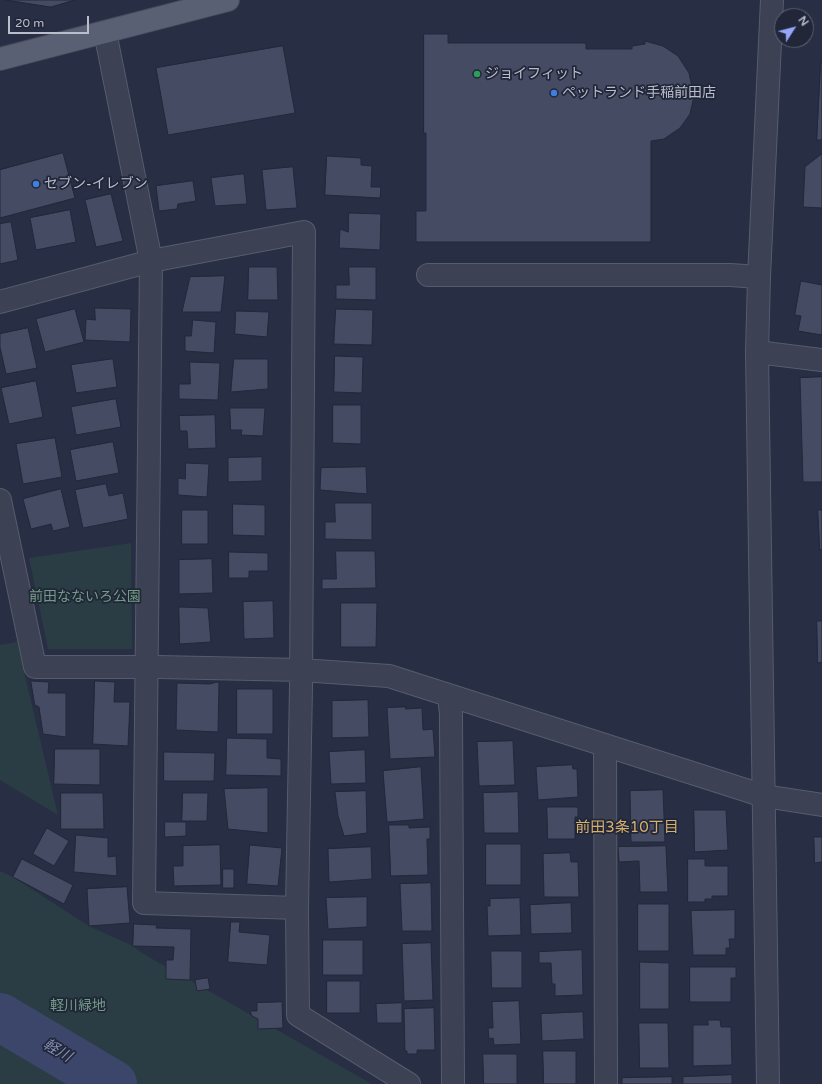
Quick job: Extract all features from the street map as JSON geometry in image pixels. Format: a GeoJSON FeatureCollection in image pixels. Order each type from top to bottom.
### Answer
{"type":"FeatureCollection","features":[{"type":"Feature","properties":{"kind":"main road"},"geometry":{"type":"LineString","coordinates":[[0,59],[228,0]]}},
{"type":"Feature","properties":{"kind":"street"},"geometry":{"type":"LineString","coordinates":[[768,1084],[757,352],[772,0]]}},
{"type":"Feature","properties":{"kind":"street"},"geometry":{"type":"LineString","coordinates":[[105,32],[151,261],[144,903],[297,908]]}},
{"type":"Feature","properties":{"kind":"street"},"geometry":{"type":"LineString","coordinates":[[0,302],[151,261],[304,232],[301,670],[297,908],[298,1015],[409,1084]]}},
{"type":"Feature","properties":{"kind":"street"},"geometry":{"type":"LineString","coordinates":[[428,275],[730,275],[759,277]]}},
{"type":"Feature","properties":{"kind":"street"},"geometry":{"type":"LineString","coordinates":[[757,352],[822,360]]}},
{"type":"Feature","properties":{"kind":"street"},"geometry":{"type":"LineString","coordinates":[[0,500],[35,667],[146,667],[301,670],[389,676],[764,796],[822,805]]}},
{"type":"Feature","properties":{"kind":"street"},"geometry":{"type":"LineString","coordinates":[[449,696],[451,721],[453,1084]]}},
{"type":"Feature","properties":{"kind":"street"},"geometry":{"type":"LineString","coordinates":[[605,745],[606,1084]]}},
{"type":"Feature","properties":{"kind":"green space","name":"前田なないろ公園"},"geometry":{"type":"Polygon","coordinates":[[[131,543],[132,649],[48,649],[29,558],[131,543]]]}},
{"type":"Feature","properties":{"kind":"green space"},"geometry":{"type":"Polygon","coordinates":[[[17,642],[58,815],[0,780],[0,645],[17,642]]]}},
{"type":"Feature","properties":{"kind":"green space","name":"軽川緑地"},"geometry":{"type":"Polygon","coordinates":[[[0,871],[13,877],[89,926],[133,946],[142,953],[372,1084],[0,1084],[0,871]]]}},
{"type":"Feature","properties":{"kind":"building"},"geometry":{"type":"Polygon","coordinates":[[[6,0],[75,0],[51,7],[6,0]]]}},
{"type":"Feature","properties":{"kind":"building"},"geometry":{"type":"Polygon","coordinates":[[[424,34],[448,34],[448,43],[586,43],[586,49],[632,49],[632,46],[645,44],[645,41],[663,46],[678,56],[689,73],[694,96],[690,114],[680,128],[664,139],[651,141],[651,242],[416,242],[416,211],[426,211],[424,34]]]}},
{"type":"Feature","properties":{"kind":"building"},"geometry":{"type":"Polygon","coordinates":[[[283,46],[295,113],[168,135],[156,68],[283,46]]]}},
{"type":"Feature","properties":{"kind":"building"},"geometry":{"type":"Polygon","coordinates":[[[821,62],[822,140],[817,140],[821,62]]]}},
{"type":"Feature","properties":{"kind":"building","name":"セブン-イレブン"},"geometry":{"type":"Polygon","coordinates":[[[63,153],[75,198],[0,218],[0,170],[63,153]]]}},
{"type":"Feature","properties":{"kind":"building"},"geometry":{"type":"Polygon","coordinates":[[[822,154],[822,208],[803,207],[805,167],[822,154]]]}},
{"type":"Feature","properties":{"kind":"building"},"geometry":{"type":"Polygon","coordinates":[[[327,156],[361,158],[361,165],[372,166],[371,187],[381,187],[380,198],[325,195],[327,156]]]}},
{"type":"Feature","properties":{"kind":"building"},"geometry":{"type":"Polygon","coordinates":[[[293,167],[297,208],[266,210],[262,170],[293,167]]]}},
{"type":"Feature","properties":{"kind":"building"},"geometry":{"type":"Polygon","coordinates":[[[244,174],[247,204],[215,206],[211,178],[244,174]]]}},
{"type":"Feature","properties":{"kind":"building"},"geometry":{"type":"Polygon","coordinates":[[[193,181],[196,201],[178,204],[177,209],[159,211],[156,186],[193,181]]]}},
{"type":"Feature","properties":{"kind":"building"},"geometry":{"type":"Polygon","coordinates":[[[111,194],[123,241],[96,247],[85,200],[111,194]]]}},
{"type":"Feature","properties":{"kind":"building"},"geometry":{"type":"Polygon","coordinates":[[[70,210],[76,242],[36,250],[30,218],[70,210]]]}},
{"type":"Feature","properties":{"kind":"building"},"geometry":{"type":"Polygon","coordinates":[[[349,213],[381,214],[380,250],[339,248],[340,229],[348,232],[349,213]]]}},
{"type":"Feature","properties":{"kind":"building"},"geometry":{"type":"Polygon","coordinates":[[[11,222],[18,260],[0,264],[0,224],[11,222]]]}},
{"type":"Feature","properties":{"kind":"building"},"geometry":{"type":"Polygon","coordinates":[[[249,267],[277,267],[278,300],[248,300],[249,267]]]}},
{"type":"Feature","properties":{"kind":"building"},"geometry":{"type":"Polygon","coordinates":[[[349,267],[376,267],[376,300],[336,299],[336,285],[349,285],[349,267]]]}},
{"type":"Feature","properties":{"kind":"building"},"geometry":{"type":"Polygon","coordinates":[[[225,276],[221,312],[182,312],[190,277],[225,276]]]}},
{"type":"Feature","properties":{"kind":"building"},"geometry":{"type":"Polygon","coordinates":[[[801,281],[822,285],[822,335],[798,331],[801,316],[795,315],[801,281]]]}},
{"type":"Feature","properties":{"kind":"building"},"geometry":{"type":"Polygon","coordinates":[[[95,308],[131,309],[130,342],[85,340],[86,319],[95,320],[95,308]]]}},
{"type":"Feature","properties":{"kind":"building"},"geometry":{"type":"Polygon","coordinates":[[[75,309],[84,342],[45,352],[36,319],[75,309]]]}},
{"type":"Feature","properties":{"kind":"building"},"geometry":{"type":"Polygon","coordinates":[[[336,309],[373,310],[372,345],[334,344],[336,309]]]}},
{"type":"Feature","properties":{"kind":"building"},"geometry":{"type":"Polygon","coordinates":[[[236,311],[269,312],[267,337],[235,334],[236,311]]]}},
{"type":"Feature","properties":{"kind":"building"},"geometry":{"type":"Polygon","coordinates":[[[193,320],[216,322],[214,353],[185,351],[185,336],[191,336],[193,320]]]}},
{"type":"Feature","properties":{"kind":"building"},"geometry":{"type":"Polygon","coordinates":[[[28,328],[37,368],[6,374],[0,347],[0,334],[28,328]]]}},
{"type":"Feature","properties":{"kind":"building"},"geometry":{"type":"Polygon","coordinates":[[[335,356],[363,357],[362,393],[334,392],[335,356]]]}},
{"type":"Feature","properties":{"kind":"building"},"geometry":{"type":"Polygon","coordinates":[[[113,359],[117,387],[76,393],[71,365],[113,359]]]}},
{"type":"Feature","properties":{"kind":"building"},"geometry":{"type":"Polygon","coordinates":[[[234,359],[268,359],[268,389],[231,392],[234,359]]]}},
{"type":"Feature","properties":{"kind":"building"},"geometry":{"type":"Polygon","coordinates":[[[190,362],[220,363],[218,400],[179,399],[179,384],[190,384],[190,362]]]}},
{"type":"Feature","properties":{"kind":"building"},"geometry":{"type":"Polygon","coordinates":[[[822,377],[822,482],[803,482],[800,378],[822,377]]]}},
{"type":"Feature","properties":{"kind":"building"},"geometry":{"type":"Polygon","coordinates":[[[36,381],[43,417],[9,424],[1,388],[36,381]]]}},
{"type":"Feature","properties":{"kind":"building"},"geometry":{"type":"Polygon","coordinates":[[[116,399],[121,427],[76,435],[71,407],[116,399]]]}},
{"type":"Feature","properties":{"kind":"building"},"geometry":{"type":"Polygon","coordinates":[[[333,405],[361,405],[361,444],[333,443],[333,405]]]}},
{"type":"Feature","properties":{"kind":"building"},"geometry":{"type":"Polygon","coordinates":[[[230,408],[265,408],[263,436],[241,435],[242,430],[231,430],[230,408]]]}},
{"type":"Feature","properties":{"kind":"building"},"geometry":{"type":"Polygon","coordinates":[[[215,415],[216,448],[188,449],[187,431],[180,431],[179,416],[215,415]]]}},
{"type":"Feature","properties":{"kind":"building"},"geometry":{"type":"Polygon","coordinates":[[[55,438],[62,477],[23,484],[16,444],[55,438]]]}},
{"type":"Feature","properties":{"kind":"building"},"geometry":{"type":"Polygon","coordinates":[[[113,442],[119,473],[76,481],[70,450],[113,442]]]}},
{"type":"Feature","properties":{"kind":"building"},"geometry":{"type":"Polygon","coordinates":[[[262,457],[262,481],[228,482],[228,458],[262,457]]]}},
{"type":"Feature","properties":{"kind":"building"},"geometry":{"type":"Polygon","coordinates":[[[186,463],[209,464],[207,497],[178,495],[178,478],[185,479],[186,463]]]}},
{"type":"Feature","properties":{"kind":"building"},"geometry":{"type":"Polygon","coordinates":[[[366,467],[367,494],[320,490],[321,468],[366,467]]]}},
{"type":"Feature","properties":{"kind":"building"},"geometry":{"type":"Polygon","coordinates":[[[106,484],[109,496],[123,493],[128,519],[83,528],[75,490],[106,484]]]}},
{"type":"Feature","properties":{"kind":"building"},"geometry":{"type":"Polygon","coordinates":[[[61,489],[70,527],[53,531],[51,524],[31,529],[23,499],[61,489]]]}},
{"type":"Feature","properties":{"kind":"building"},"geometry":{"type":"Polygon","coordinates":[[[335,503],[372,503],[372,540],[325,539],[325,522],[335,522],[335,503]]]}},
{"type":"Feature","properties":{"kind":"building"},"geometry":{"type":"Polygon","coordinates":[[[233,504],[265,505],[265,536],[233,535],[233,504]]]}},
{"type":"Feature","properties":{"kind":"building"},"geometry":{"type":"Polygon","coordinates":[[[182,510],[208,510],[208,544],[182,544],[182,510]]]}},
{"type":"Feature","properties":{"kind":"building"},"geometry":{"type":"Polygon","coordinates":[[[818,510],[822,510],[822,549],[820,550],[818,510]]]}},
{"type":"Feature","properties":{"kind":"building"},"geometry":{"type":"Polygon","coordinates":[[[336,551],[375,551],[376,588],[322,589],[322,579],[336,579],[336,551]]]}},
{"type":"Feature","properties":{"kind":"building"},"geometry":{"type":"Polygon","coordinates":[[[229,552],[268,553],[268,571],[249,571],[249,578],[229,578],[229,552]]]}},
{"type":"Feature","properties":{"kind":"building"},"geometry":{"type":"Polygon","coordinates":[[[212,559],[213,593],[179,594],[179,560],[212,559]]]}},
{"type":"Feature","properties":{"kind":"building"},"geometry":{"type":"Polygon","coordinates":[[[273,601],[274,638],[244,639],[243,602],[273,601]]]}},
{"type":"Feature","properties":{"kind":"building"},"geometry":{"type":"Polygon","coordinates":[[[341,603],[377,603],[376,647],[341,647],[341,603]]]}},
{"type":"Feature","properties":{"kind":"building"},"geometry":{"type":"Polygon","coordinates":[[[179,607],[208,608],[211,642],[180,644],[179,607]]]}},
{"type":"Feature","properties":{"kind":"building"},"geometry":{"type":"Polygon","coordinates":[[[817,621],[822,621],[822,662],[818,663],[817,621]]]}},
{"type":"Feature","properties":{"kind":"building"},"geometry":{"type":"Polygon","coordinates":[[[31,681],[49,682],[48,693],[66,693],[66,737],[43,734],[39,707],[35,705],[31,681]]]}},
{"type":"Feature","properties":{"kind":"building"},"geometry":{"type":"Polygon","coordinates":[[[95,681],[115,682],[114,702],[130,702],[128,746],[93,744],[95,681]]]}},
{"type":"Feature","properties":{"kind":"building"},"geometry":{"type":"Polygon","coordinates":[[[219,682],[218,732],[176,730],[177,683],[209,684],[219,682]]]}},
{"type":"Feature","properties":{"kind":"building"},"geometry":{"type":"Polygon","coordinates":[[[237,689],[273,689],[273,734],[237,734],[237,689]]]}},
{"type":"Feature","properties":{"kind":"building"},"geometry":{"type":"Polygon","coordinates":[[[368,700],[369,737],[332,738],[332,701],[368,700]]]}},
{"type":"Feature","properties":{"kind":"building"},"geometry":{"type":"Polygon","coordinates":[[[406,707],[405,709],[422,708],[423,730],[433,729],[435,757],[390,759],[387,708],[406,707]]]}},
{"type":"Feature","properties":{"kind":"building"},"geometry":{"type":"Polygon","coordinates":[[[227,738],[267,739],[267,758],[281,759],[281,776],[226,775],[227,738]]]}},
{"type":"Feature","properties":{"kind":"building"},"geometry":{"type":"Polygon","coordinates":[[[513,741],[515,785],[479,786],[477,742],[513,741]]]}},
{"type":"Feature","properties":{"kind":"building"},"geometry":{"type":"Polygon","coordinates":[[[55,749],[100,749],[100,785],[54,784],[55,749]]]}},
{"type":"Feature","properties":{"kind":"building"},"geometry":{"type":"Polygon","coordinates":[[[365,750],[366,783],[331,784],[329,752],[365,750]]]}},
{"type":"Feature","properties":{"kind":"building"},"geometry":{"type":"Polygon","coordinates":[[[164,752],[215,753],[214,781],[164,781],[164,752]]]}},
{"type":"Feature","properties":{"kind":"building"},"geometry":{"type":"Polygon","coordinates":[[[572,765],[573,769],[577,769],[578,797],[538,800],[536,767],[572,765]]]}},
{"type":"Feature","properties":{"kind":"building"},"geometry":{"type":"Polygon","coordinates":[[[421,767],[424,819],[387,822],[383,771],[421,767]]]}},
{"type":"Feature","properties":{"kind":"building"},"geometry":{"type":"Polygon","coordinates":[[[268,788],[268,833],[228,829],[224,789],[268,788]]]}},
{"type":"Feature","properties":{"kind":"building"},"geometry":{"type":"Polygon","coordinates":[[[663,790],[665,842],[631,842],[630,791],[663,790]]]}},
{"type":"Feature","properties":{"kind":"building"},"geometry":{"type":"Polygon","coordinates":[[[366,791],[367,833],[344,836],[338,816],[335,792],[366,791]]]}},
{"type":"Feature","properties":{"kind":"building"},"geometry":{"type":"Polygon","coordinates":[[[518,792],[519,833],[484,833],[483,793],[518,792]]]}},
{"type":"Feature","properties":{"kind":"building"},"geometry":{"type":"Polygon","coordinates":[[[61,793],[103,793],[104,829],[61,829],[61,793]]]}},
{"type":"Feature","properties":{"kind":"building"},"geometry":{"type":"Polygon","coordinates":[[[183,793],[208,793],[207,821],[182,821],[183,793]]]}},
{"type":"Feature","properties":{"kind":"building"},"geometry":{"type":"Polygon","coordinates":[[[547,807],[578,807],[578,817],[575,817],[575,839],[548,839],[547,807]]]}},
{"type":"Feature","properties":{"kind":"building"},"geometry":{"type":"Polygon","coordinates":[[[694,810],[726,810],[728,850],[695,852],[694,810]]]}},
{"type":"Feature","properties":{"kind":"building"},"geometry":{"type":"Polygon","coordinates":[[[165,822],[186,822],[186,836],[165,837],[165,822]]]}},
{"type":"Feature","properties":{"kind":"building"},"geometry":{"type":"Polygon","coordinates":[[[389,825],[409,825],[409,828],[430,827],[430,839],[427,839],[428,875],[391,876],[389,825]]]}},
{"type":"Feature","properties":{"kind":"building"},"geometry":{"type":"Polygon","coordinates":[[[47,828],[69,841],[54,866],[33,854],[47,828]]]}},
{"type":"Feature","properties":{"kind":"building"},"geometry":{"type":"Polygon","coordinates":[[[76,835],[108,838],[108,857],[116,856],[117,876],[74,872],[76,835]]]}},
{"type":"Feature","properties":{"kind":"building"},"geometry":{"type":"Polygon","coordinates":[[[814,837],[822,837],[822,862],[815,863],[814,837]]]}},
{"type":"Feature","properties":{"kind":"building"},"geometry":{"type":"Polygon","coordinates":[[[486,844],[521,844],[521,885],[486,885],[486,844]]]}},
{"type":"Feature","properties":{"kind":"building"},"geometry":{"type":"Polygon","coordinates":[[[220,845],[221,885],[174,886],[173,866],[183,866],[183,846],[220,845]]]}},
{"type":"Feature","properties":{"kind":"building"},"geometry":{"type":"Polygon","coordinates":[[[250,845],[282,848],[278,886],[247,884],[250,845]]]}},
{"type":"Feature","properties":{"kind":"building"},"geometry":{"type":"Polygon","coordinates":[[[666,846],[668,892],[640,892],[639,861],[619,862],[618,847],[666,846]]]}},
{"type":"Feature","properties":{"kind":"building"},"geometry":{"type":"Polygon","coordinates":[[[371,847],[372,879],[329,882],[328,849],[371,847]]]}},
{"type":"Feature","properties":{"kind":"building"},"geometry":{"type":"Polygon","coordinates":[[[570,853],[571,862],[578,862],[579,897],[544,897],[543,854],[570,853]]]}},
{"type":"Feature","properties":{"kind":"building"},"geometry":{"type":"Polygon","coordinates":[[[22,859],[73,885],[64,904],[13,877],[22,859]]]}},
{"type":"Feature","properties":{"kind":"building"},"geometry":{"type":"Polygon","coordinates":[[[688,859],[705,859],[705,866],[728,866],[728,896],[712,896],[712,899],[705,899],[705,902],[688,902],[688,859]]]}},
{"type":"Feature","properties":{"kind":"building"},"geometry":{"type":"Polygon","coordinates":[[[223,869],[234,869],[234,888],[223,888],[223,869]]]}},
{"type":"Feature","properties":{"kind":"building"},"geometry":{"type":"Polygon","coordinates":[[[431,883],[432,931],[402,931],[400,884],[431,883]]]}},
{"type":"Feature","properties":{"kind":"building"},"geometry":{"type":"Polygon","coordinates":[[[127,887],[130,923],[89,926],[87,889],[127,887]]]}},
{"type":"Feature","properties":{"kind":"building"},"geometry":{"type":"Polygon","coordinates":[[[367,897],[367,927],[328,929],[326,898],[367,897]]]}},
{"type":"Feature","properties":{"kind":"building"},"geometry":{"type":"Polygon","coordinates":[[[520,898],[521,935],[488,936],[487,906],[490,906],[490,899],[520,898]]]}},
{"type":"Feature","properties":{"kind":"building"},"geometry":{"type":"Polygon","coordinates":[[[571,903],[572,933],[531,934],[530,905],[571,903]]]}},
{"type":"Feature","properties":{"kind":"building"},"geometry":{"type":"Polygon","coordinates":[[[638,904],[669,904],[669,951],[638,951],[638,904]]]}},
{"type":"Feature","properties":{"kind":"building"},"geometry":{"type":"Polygon","coordinates":[[[735,910],[735,939],[729,939],[730,948],[726,948],[726,955],[693,955],[691,911],[735,910]]]}},
{"type":"Feature","properties":{"kind":"building"},"geometry":{"type":"Polygon","coordinates":[[[231,922],[240,922],[239,932],[270,935],[267,965],[228,962],[231,922]]]}},
{"type":"Feature","properties":{"kind":"building"},"geometry":{"type":"Polygon","coordinates":[[[134,924],[157,925],[156,928],[191,929],[190,980],[166,979],[166,960],[173,960],[174,947],[133,946],[134,924]]]}},
{"type":"Feature","properties":{"kind":"building"},"geometry":{"type":"Polygon","coordinates":[[[323,940],[363,940],[363,975],[323,975],[323,940]]]}},
{"type":"Feature","properties":{"kind":"building"},"geometry":{"type":"Polygon","coordinates":[[[431,943],[433,1000],[404,1001],[402,944],[431,943]]]}},
{"type":"Feature","properties":{"kind":"building"},"geometry":{"type":"Polygon","coordinates":[[[582,950],[583,995],[555,996],[555,984],[552,984],[551,963],[539,963],[539,952],[582,950]]]}},
{"type":"Feature","properties":{"kind":"building"},"geometry":{"type":"Polygon","coordinates":[[[491,951],[522,951],[522,988],[492,988],[491,951]]]}},
{"type":"Feature","properties":{"kind":"building"},"geometry":{"type":"Polygon","coordinates":[[[640,962],[669,963],[669,1009],[640,1009],[640,962]]]}},
{"type":"Feature","properties":{"kind":"building"},"geometry":{"type":"Polygon","coordinates":[[[690,967],[736,967],[736,978],[731,978],[731,1002],[690,1002],[690,967]]]}},
{"type":"Feature","properties":{"kind":"building"},"geometry":{"type":"Polygon","coordinates":[[[208,978],[210,989],[197,991],[195,980],[208,978]]]}},
{"type":"Feature","properties":{"kind":"building"},"geometry":{"type":"Polygon","coordinates":[[[327,981],[360,981],[360,1013],[327,1013],[327,981]]]}},
{"type":"Feature","properties":{"kind":"building"},"geometry":{"type":"Polygon","coordinates":[[[519,1001],[521,1044],[494,1045],[493,1038],[489,1039],[488,1028],[493,1028],[492,1002],[519,1001]]]}},
{"type":"Feature","properties":{"kind":"building"},"geometry":{"type":"Polygon","coordinates":[[[282,1002],[283,1028],[258,1029],[258,1019],[252,1016],[250,1011],[257,1011],[257,1003],[282,1002]]]}},
{"type":"Feature","properties":{"kind":"building"},"geometry":{"type":"Polygon","coordinates":[[[402,1003],[402,1023],[377,1023],[376,1004],[402,1003]]]}},
{"type":"Feature","properties":{"kind":"building"},"geometry":{"type":"Polygon","coordinates":[[[434,1008],[435,1050],[417,1050],[417,1054],[407,1054],[407,1051],[405,1051],[404,1009],[434,1008]]]}},
{"type":"Feature","properties":{"kind":"building"},"geometry":{"type":"Polygon","coordinates":[[[583,1012],[584,1039],[542,1041],[541,1014],[583,1012]]]}},
{"type":"Feature","properties":{"kind":"building"},"geometry":{"type":"Polygon","coordinates":[[[708,1020],[720,1020],[721,1027],[731,1027],[732,1065],[693,1066],[693,1025],[708,1025],[708,1020]]]}},
{"type":"Feature","properties":{"kind":"building"},"geometry":{"type":"Polygon","coordinates":[[[639,1023],[668,1023],[669,1068],[640,1068],[639,1023]]]}},
{"type":"Feature","properties":{"kind":"building"},"geometry":{"type":"Polygon","coordinates":[[[543,1051],[576,1051],[576,1084],[544,1084],[543,1051]]]}},
{"type":"Feature","properties":{"kind":"building"},"geometry":{"type":"Polygon","coordinates":[[[483,1054],[517,1054],[517,1084],[484,1084],[483,1054]]]}},
{"type":"Feature","properties":{"kind":"building"},"geometry":{"type":"Polygon","coordinates":[[[732,1075],[732,1084],[683,1084],[683,1077],[732,1075]]]}},
{"type":"Feature","properties":{"kind":"building"},"geometry":{"type":"Polygon","coordinates":[[[672,1077],[672,1084],[622,1084],[622,1078],[672,1077]]]}},
{"type":"Feature","properties":{"kind":"waterway","name":"軽川"},"geometry":{"type":"LineString","coordinates":[[0,1017],[113,1084]]}},
{"type":"Feature","properties":{"kind":"place","name":"ジョイフィット"},"geometry":{"type":"Point","coordinates":[477,74]}},
{"type":"Feature","properties":{"kind":"place","name":"ペットランド手稲前田店"},"geometry":{"type":"Point","coordinates":[554,93]}},
{"type":"Feature","properties":{"kind":"place","name":"セブン-イレブン"},"geometry":{"type":"Point","coordinates":[36,184]}},
{"type":"Feature","properties":{"kind":"district","name":"前田3条10丁目"},"geometry":{"type":"Point","coordinates":[627,828]}}]}
